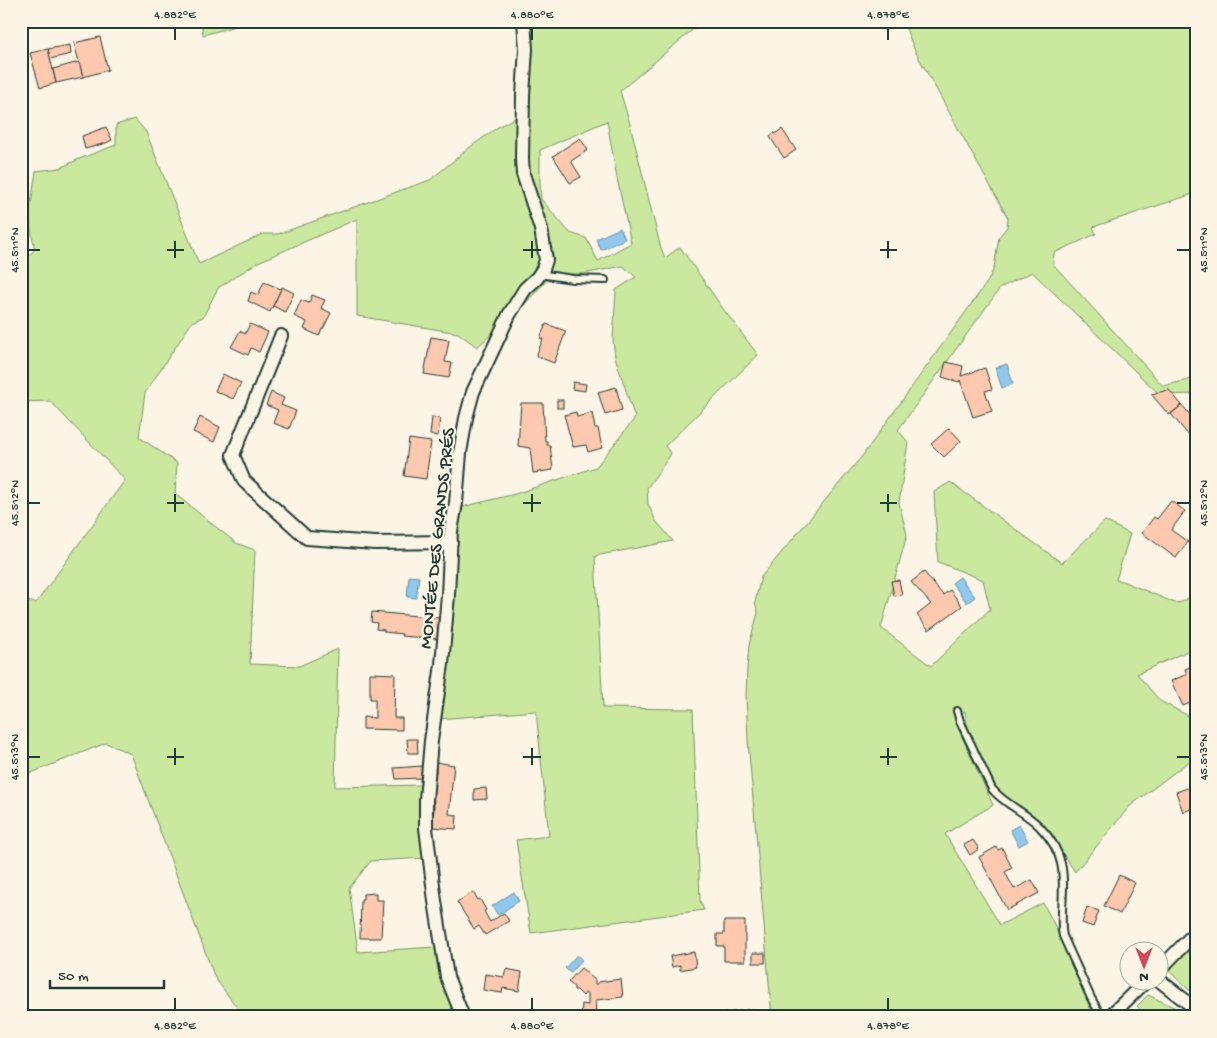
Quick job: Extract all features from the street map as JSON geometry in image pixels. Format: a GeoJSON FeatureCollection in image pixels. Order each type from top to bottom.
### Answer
{"type":"FeatureCollection","features":[{"type":"Feature","properties":{"kind":"street","name":"MONTÉE DES GRANDS PRÉS"},"geometry":{"type":"LineString","coordinates":[[463,1017],[447,976],[426,828],[426,800],[431,742],[442,664],[460,453],[466,418],[473,392],[509,315],[525,289],[537,278],[546,260],[541,229],[523,174],[523,95],[526,49],[524,21]]}},
{"type":"Feature","properties":{"kind":"street"},"geometry":{"type":"LineString","coordinates":[[281,336],[233,455],[244,481],[307,538],[375,544],[451,542]]}},
{"type":"Feature","properties":{"kind":"street"},"geometry":{"type":"LineString","coordinates":[[1170,959],[1196,932]]}},
{"type":"Feature","properties":{"kind":"street"},"geometry":{"type":"LineString","coordinates":[[1170,989],[1196,1008]]}},
{"type":"Feature","properties":{"kind":"street"},"geometry":{"type":"LineString","coordinates":[[1109,1017],[1137,990]]}},
{"type":"Feature","properties":{"kind":"lane"},"geometry":{"type":"LineString","coordinates":[[539,274],[574,279],[605,280]]}},
{"type":"Feature","properties":{"kind":"lane"},"geometry":{"type":"LineString","coordinates":[[957,711],[960,722],[992,789],[1003,800],[1040,826],[1052,841],[1059,855],[1063,887],[1061,929],[1091,998],[1102,1017]]}},
{"type":"Feature","properties":{"kind":"green space"},"geometry":{"type":"Polygon","coordinates":[[[201,21],[254,21],[203,35],[201,21]]]}},
{"type":"Feature","properties":{"kind":"green space"},"geometry":{"type":"Polygon","coordinates":[[[529,21],[703,21],[620,91],[665,258],[680,247],[758,355],[665,446],[671,454],[647,488],[648,504],[656,521],[673,541],[595,556],[603,708],[693,709],[700,901],[704,910],[531,933],[516,840],[549,836],[536,711],[439,719],[458,508],[515,494],[596,467],[635,418],[615,357],[613,340],[616,290],[636,277],[623,266],[583,274],[553,274],[520,309],[477,347],[458,333],[357,316],[357,219],[258,262],[218,288],[203,317],[192,322],[145,393],[139,437],[177,463],[175,494],[236,543],[255,550],[250,664],[299,666],[338,649],[335,787],[422,785],[426,858],[371,861],[349,888],[358,952],[435,947],[437,964],[458,1017],[244,1017],[215,978],[131,754],[106,743],[21,777],[21,600],[36,603],[125,480],[50,401],[21,402],[21,264],[35,249],[31,231],[30,210],[36,171],[60,168],[116,145],[116,125],[135,119],[146,132],[199,264],[263,234],[278,234],[430,180],[498,127],[527,111],[529,21]],[[607,121],[540,150],[541,199],[570,233],[586,238],[598,261],[631,243],[607,121]]]}},
{"type":"Feature","properties":{"kind":"green space"},"geometry":{"type":"Polygon","coordinates":[[[903,21],[1196,21],[1196,193],[1093,227],[1096,234],[1054,253],[1053,264],[1163,386],[1196,378],[1196,394],[1160,395],[1032,272],[1000,288],[898,430],[908,442],[899,503],[907,535],[881,628],[931,666],[990,609],[983,580],[938,562],[934,492],[950,482],[1062,563],[1105,521],[1130,534],[1116,580],[1175,603],[1182,602],[1196,592],[1196,647],[1137,674],[1160,701],[1196,720],[1196,756],[1130,806],[1075,872],[1043,824],[998,791],[989,779],[967,724],[965,711],[954,719],[993,805],[945,834],[1000,925],[1043,903],[1094,1017],[772,1017],[748,741],[746,696],[749,645],[758,613],[755,602],[761,577],[863,455],[988,281],[994,268],[999,237],[1007,227],[1008,218],[915,51],[903,21]]]}},
{"type":"Feature","properties":{"kind":"green space"},"geometry":{"type":"Polygon","coordinates":[[[1196,943],[1196,994],[1170,972],[1173,966],[1196,943]]]}},
{"type":"Feature","properties":{"kind":"green space"},"geometry":{"type":"Polygon","coordinates":[[[1148,995],[1195,1017],[1147,1017],[1137,1006],[1148,995]]]}},
{"type":"Feature","properties":{"kind":"water"},"geometry":{"type":"Polygon","coordinates":[[[620,228],[625,239],[601,250],[596,239],[620,228]]]}},
{"type":"Feature","properties":{"kind":"water"},"geometry":{"type":"Polygon","coordinates":[[[1007,364],[1013,384],[1002,388],[995,368],[1007,364]]]}},
{"type":"Feature","properties":{"kind":"water"},"geometry":{"type":"Polygon","coordinates":[[[409,576],[419,577],[416,598],[407,597],[409,576]]]}},
{"type":"Feature","properties":{"kind":"water"},"geometry":{"type":"Polygon","coordinates":[[[960,577],[975,597],[967,603],[952,583],[960,577]]]}},
{"type":"Feature","properties":{"kind":"water"},"geometry":{"type":"Polygon","coordinates":[[[1019,825],[1028,841],[1019,846],[1010,830],[1019,825]]]}},
{"type":"Feature","properties":{"kind":"water"},"geometry":{"type":"Polygon","coordinates":[[[514,892],[519,901],[498,915],[492,906],[514,892]]]}},
{"type":"Feature","properties":{"kind":"water"},"geometry":{"type":"Polygon","coordinates":[[[577,955],[582,960],[570,973],[565,968],[577,955]]]}},
{"type":"Feature","properties":{"kind":"building"},"geometry":{"type":"Polygon","coordinates":[[[100,37],[108,70],[83,77],[74,43],[100,37]]]}},
{"type":"Feature","properties":{"kind":"building"},"geometry":{"type":"Polygon","coordinates":[[[70,45],[71,54],[50,59],[48,49],[70,45]]]}},
{"type":"Feature","properties":{"kind":"building"},"geometry":{"type":"Polygon","coordinates":[[[48,49],[56,83],[40,88],[30,53],[48,49]]]}},
{"type":"Feature","properties":{"kind":"building"},"geometry":{"type":"Polygon","coordinates":[[[79,62],[83,77],[56,83],[53,69],[79,62]]]}},
{"type":"Feature","properties":{"kind":"building"},"geometry":{"type":"Polygon","coordinates":[[[106,127],[112,140],[85,149],[82,136],[106,127]]]}},
{"type":"Feature","properties":{"kind":"building"},"geometry":{"type":"Polygon","coordinates":[[[782,129],[796,150],[784,158],[770,137],[774,132],[775,134],[782,129]]]}},
{"type":"Feature","properties":{"kind":"building"},"geometry":{"type":"Polygon","coordinates":[[[580,138],[588,150],[571,161],[581,177],[570,183],[553,156],[580,138]]]}},
{"type":"Feature","properties":{"kind":"building"},"geometry":{"type":"Polygon","coordinates":[[[264,282],[281,289],[270,312],[248,301],[251,292],[258,295],[264,282]]]}},
{"type":"Feature","properties":{"kind":"building"},"geometry":{"type":"Polygon","coordinates":[[[282,287],[294,293],[285,312],[273,306],[282,287]]]}},
{"type":"Feature","properties":{"kind":"building"},"geometry":{"type":"Polygon","coordinates":[[[312,295],[325,300],[321,308],[331,313],[319,336],[304,329],[307,322],[294,316],[301,300],[309,303],[312,295]]]}},
{"type":"Feature","properties":{"kind":"building"},"geometry":{"type":"Polygon","coordinates":[[[250,324],[268,332],[259,352],[251,348],[248,355],[231,347],[240,331],[245,334],[250,324]]]}},
{"type":"Feature","properties":{"kind":"building"},"geometry":{"type":"Polygon","coordinates":[[[546,324],[566,331],[554,363],[536,356],[543,339],[540,338],[546,324]]]}},
{"type":"Feature","properties":{"kind":"building"},"geometry":{"type":"Polygon","coordinates":[[[431,337],[449,340],[445,362],[452,363],[449,378],[424,374],[431,337]]]}},
{"type":"Feature","properties":{"kind":"building"},"geometry":{"type":"Polygon","coordinates":[[[946,362],[963,366],[961,376],[985,368],[992,389],[985,391],[992,411],[973,417],[960,380],[959,382],[942,377],[946,362]]]}},
{"type":"Feature","properties":{"kind":"building"},"geometry":{"type":"Polygon","coordinates":[[[223,374],[241,383],[233,399],[215,391],[223,374]]]}},
{"type":"Feature","properties":{"kind":"building"},"geometry":{"type":"Polygon","coordinates":[[[573,382],[586,384],[585,391],[572,389],[573,382]]]}},
{"type":"Feature","properties":{"kind":"building"},"geometry":{"type":"Polygon","coordinates":[[[616,387],[622,410],[605,415],[598,392],[616,387]]]}},
{"type":"Feature","properties":{"kind":"building"},"geometry":{"type":"Polygon","coordinates":[[[1169,390],[1182,405],[1169,415],[1151,394],[1169,390]]]}},
{"type":"Feature","properties":{"kind":"building"},"geometry":{"type":"Polygon","coordinates":[[[271,392],[284,398],[281,405],[296,411],[289,429],[273,423],[278,410],[266,405],[271,392]]]}},
{"type":"Feature","properties":{"kind":"building"},"geometry":{"type":"Polygon","coordinates":[[[557,400],[563,400],[563,408],[557,408],[557,400]]]}},
{"type":"Feature","properties":{"kind":"building"},"geometry":{"type":"Polygon","coordinates":[[[521,403],[543,403],[545,441],[547,441],[547,445],[550,445],[553,470],[533,473],[530,448],[518,446],[521,403]]]}},
{"type":"Feature","properties":{"kind":"building"},"geometry":{"type":"Polygon","coordinates":[[[1182,405],[1196,422],[1196,433],[1190,437],[1171,414],[1182,405]]]}},
{"type":"Feature","properties":{"kind":"building"},"geometry":{"type":"Polygon","coordinates":[[[576,412],[577,417],[592,413],[595,428],[598,428],[602,448],[588,452],[586,445],[573,447],[564,415],[576,412]]]}},
{"type":"Feature","properties":{"kind":"building"},"geometry":{"type":"Polygon","coordinates":[[[200,417],[220,427],[214,442],[193,432],[200,417]]]}},
{"type":"Feature","properties":{"kind":"building"},"geometry":{"type":"Polygon","coordinates":[[[432,417],[440,418],[438,436],[430,435],[432,417]]]}},
{"type":"Feature","properties":{"kind":"building"},"geometry":{"type":"Polygon","coordinates":[[[949,428],[961,441],[944,457],[931,444],[949,428]]]}},
{"type":"Feature","properties":{"kind":"building"},"geometry":{"type":"Polygon","coordinates":[[[409,439],[431,442],[426,479],[404,476],[409,439]]]}},
{"type":"Feature","properties":{"kind":"building"},"geometry":{"type":"Polygon","coordinates":[[[1171,501],[1185,511],[1171,530],[1188,542],[1176,558],[1142,533],[1154,517],[1157,519],[1171,501]]]}},
{"type":"Feature","properties":{"kind":"building"},"geometry":{"type":"Polygon","coordinates":[[[924,572],[943,595],[950,590],[962,606],[929,630],[917,615],[931,604],[911,582],[924,572]]]}},
{"type":"Feature","properties":{"kind":"building"},"geometry":{"type":"Polygon","coordinates":[[[899,580],[902,595],[894,596],[891,581],[899,580]]]}},
{"type":"Feature","properties":{"kind":"building"},"geometry":{"type":"Polygon","coordinates":[[[372,612],[440,618],[438,639],[401,636],[402,634],[376,629],[377,623],[371,622],[372,612]]]}},
{"type":"Feature","properties":{"kind":"building"},"geometry":{"type":"Polygon","coordinates":[[[1196,665],[1196,694],[1193,695],[1195,701],[1183,706],[1171,681],[1187,674],[1185,669],[1196,665]]]}},
{"type":"Feature","properties":{"kind":"building"},"geometry":{"type":"Polygon","coordinates":[[[370,673],[395,674],[394,718],[402,718],[402,730],[363,729],[363,717],[375,718],[375,699],[370,699],[370,673]]]}},
{"type":"Feature","properties":{"kind":"building"},"geometry":{"type":"Polygon","coordinates":[[[407,739],[417,739],[418,753],[408,753],[407,739]]]}},
{"type":"Feature","properties":{"kind":"building"},"geometry":{"type":"Polygon","coordinates":[[[436,762],[454,765],[449,814],[457,815],[456,829],[432,827],[434,809],[433,785],[436,762]]]}},
{"type":"Feature","properties":{"kind":"building"},"geometry":{"type":"Polygon","coordinates":[[[422,766],[421,778],[396,779],[394,768],[422,766]]]}},
{"type":"Feature","properties":{"kind":"building"},"geometry":{"type":"Polygon","coordinates":[[[1196,785],[1196,807],[1183,812],[1176,792],[1196,785]]]}},
{"type":"Feature","properties":{"kind":"building"},"geometry":{"type":"Polygon","coordinates":[[[486,788],[487,799],[474,800],[474,789],[486,788]]]}},
{"type":"Feature","properties":{"kind":"building"},"geometry":{"type":"Polygon","coordinates":[[[973,840],[979,849],[970,855],[964,845],[973,840]]]}},
{"type":"Feature","properties":{"kind":"building"},"geometry":{"type":"Polygon","coordinates":[[[996,847],[998,850],[1002,848],[1012,868],[1005,872],[1014,889],[1032,880],[1039,893],[1007,910],[979,857],[996,847]]]}},
{"type":"Feature","properties":{"kind":"building"},"geometry":{"type":"Polygon","coordinates":[[[1119,875],[1135,883],[1120,914],[1104,906],[1119,875]]]}},
{"type":"Feature","properties":{"kind":"building"},"geometry":{"type":"Polygon","coordinates":[[[473,892],[478,900],[480,899],[490,922],[504,913],[509,921],[485,935],[479,926],[474,929],[457,902],[473,892]]]}},
{"type":"Feature","properties":{"kind":"building"},"geometry":{"type":"Polygon","coordinates":[[[376,893],[376,900],[383,900],[381,938],[360,938],[361,899],[363,899],[363,894],[376,893]]]}},
{"type":"Feature","properties":{"kind":"building"},"geometry":{"type":"Polygon","coordinates":[[[1087,907],[1099,911],[1093,927],[1082,923],[1087,907]]]}},
{"type":"Feature","properties":{"kind":"building"},"geometry":{"type":"Polygon","coordinates":[[[724,921],[745,921],[745,961],[724,961],[724,946],[717,946],[717,934],[724,934],[724,921]]]}},
{"type":"Feature","properties":{"kind":"building"},"geometry":{"type":"Polygon","coordinates":[[[694,952],[696,967],[680,970],[680,965],[672,967],[670,956],[694,952]]]}},
{"type":"Feature","properties":{"kind":"building"},"geometry":{"type":"Polygon","coordinates":[[[753,953],[765,953],[765,963],[753,963],[753,953]]]}},
{"type":"Feature","properties":{"kind":"building"},"geometry":{"type":"Polygon","coordinates":[[[581,968],[595,980],[595,984],[621,979],[623,997],[596,1000],[595,1017],[581,1017],[582,1004],[588,1005],[588,993],[585,993],[583,996],[577,990],[574,990],[574,987],[568,982],[581,968]]]}},
{"type":"Feature","properties":{"kind":"building"},"geometry":{"type":"Polygon","coordinates":[[[506,969],[522,972],[519,991],[503,988],[502,993],[483,990],[485,974],[504,977],[506,969]]]}},
{"type":"Feature","properties":{"kind":"building"},"geometry":{"type":"Polygon","coordinates":[[[753,1009],[755,1017],[721,1017],[721,1014],[753,1009]]]}}]}
